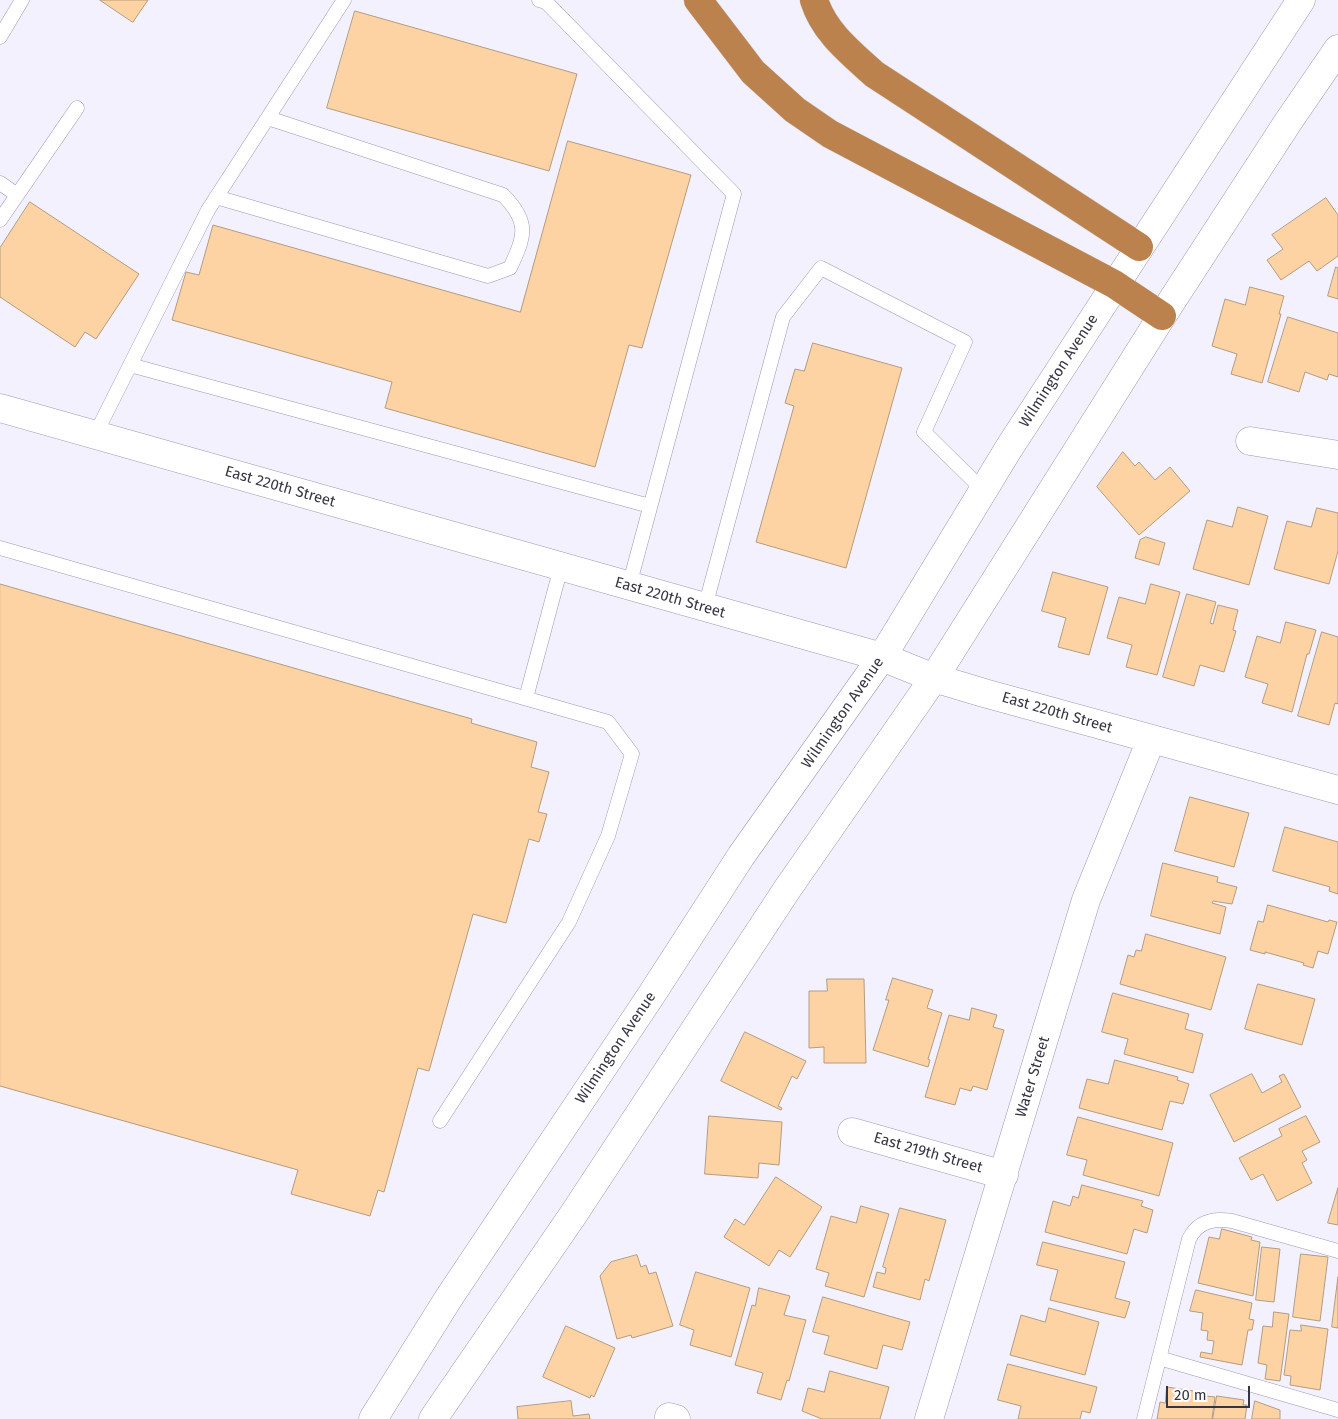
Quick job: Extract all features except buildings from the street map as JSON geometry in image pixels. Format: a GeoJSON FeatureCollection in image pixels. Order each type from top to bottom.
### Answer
{"type":"FeatureCollection","features":[{"type":"Feature","properties":{"kind":"highway"},"geometry":{"type":"LineString","coordinates":[[698,0],[753,72],[795,110],[830,134],[1114,284],[1162,316]]}},
{"type":"Feature","properties":{"kind":"highway"},"geometry":{"type":"LineString","coordinates":[[814,0],[819,16],[840,44],[874,74],[1139,247]]}},
{"type":"Feature","properties":{"kind":"main road","name":"Wilmington Avenue"},"geometry":{"type":"LineString","coordinates":[[373,1419],[450,1296],[650,997],[741,856],[882,657],[982,490],[1300,0]]}},
{"type":"Feature","properties":{"kind":"main road"},"geometry":{"type":"LineString","coordinates":[[433,1419],[573,1215],[788,888],[934,678],[1162,316],[1288,122],[1338,49]]}},
{"type":"Feature","properties":{"kind":"main road","name":"East 220th Street"},"geometry":{"type":"LineString","coordinates":[[0,408],[882,657],[934,678],[1151,740],[1338,790]]}},
{"type":"Feature","properties":{"kind":"main road"},"geometry":{"type":"LineString","coordinates":[[1250,441],[1338,455]]}},
{"type":"Feature","properties":{"kind":"main road","name":"Water Street"},"geometry":{"type":"LineString","coordinates":[[929,1419],[1086,900],[1151,740]]}},
{"type":"Feature","properties":{"kind":"main road","name":"East 219th Street"},"geometry":{"type":"LineString","coordinates":[[852,1132],[1004,1175]]}},
{"type":"Feature","properties":{"kind":"lane"},"geometry":{"type":"LineString","coordinates":[[0,37],[22,0]]}},
{"type":"Feature","properties":{"kind":"lane"},"geometry":{"type":"LineString","coordinates":[[95,435],[216,197],[344,0]]}},
{"type":"Feature","properties":{"kind":"lane"},"geometry":{"type":"LineString","coordinates":[[539,0],[546,2],[734,194],[629,586]]}},
{"type":"Feature","properties":{"kind":"lane"},"geometry":{"type":"LineString","coordinates":[[0,220],[77,108]]}},
{"type":"Feature","properties":{"kind":"lane"},"geometry":{"type":"LineString","coordinates":[[216,197],[488,276],[510,268],[522,242],[522,225],[515,208],[502,195],[268,118]]}},
{"type":"Feature","properties":{"kind":"lane"},"geometry":{"type":"LineString","coordinates":[[0,183],[17,195]]}},
{"type":"Feature","properties":{"kind":"lane"},"geometry":{"type":"LineString","coordinates":[[705,607],[784,317],[821,268],[966,342],[924,432],[982,490]]}},
{"type":"Feature","properties":{"kind":"lane"},"geometry":{"type":"LineString","coordinates":[[130,366],[650,506]]}},
{"type":"Feature","properties":{"kind":"lane"},"geometry":{"type":"LineString","coordinates":[[0,548],[608,722],[632,754],[608,836],[569,922],[440,1121]]}},
{"type":"Feature","properties":{"kind":"lane"},"geometry":{"type":"LineString","coordinates":[[526,698],[561,567]]}},
{"type":"Feature","properties":{"kind":"lane"},"geometry":{"type":"LineString","coordinates":[[1144,1419],[1189,1239],[1193,1231],[1201,1224],[1220,1219],[1232,1221],[1338,1251]]}},
{"type":"Feature","properties":{"kind":"lane"},"geometry":{"type":"LineString","coordinates":[[1159,1358],[1338,1410]]}}]}
